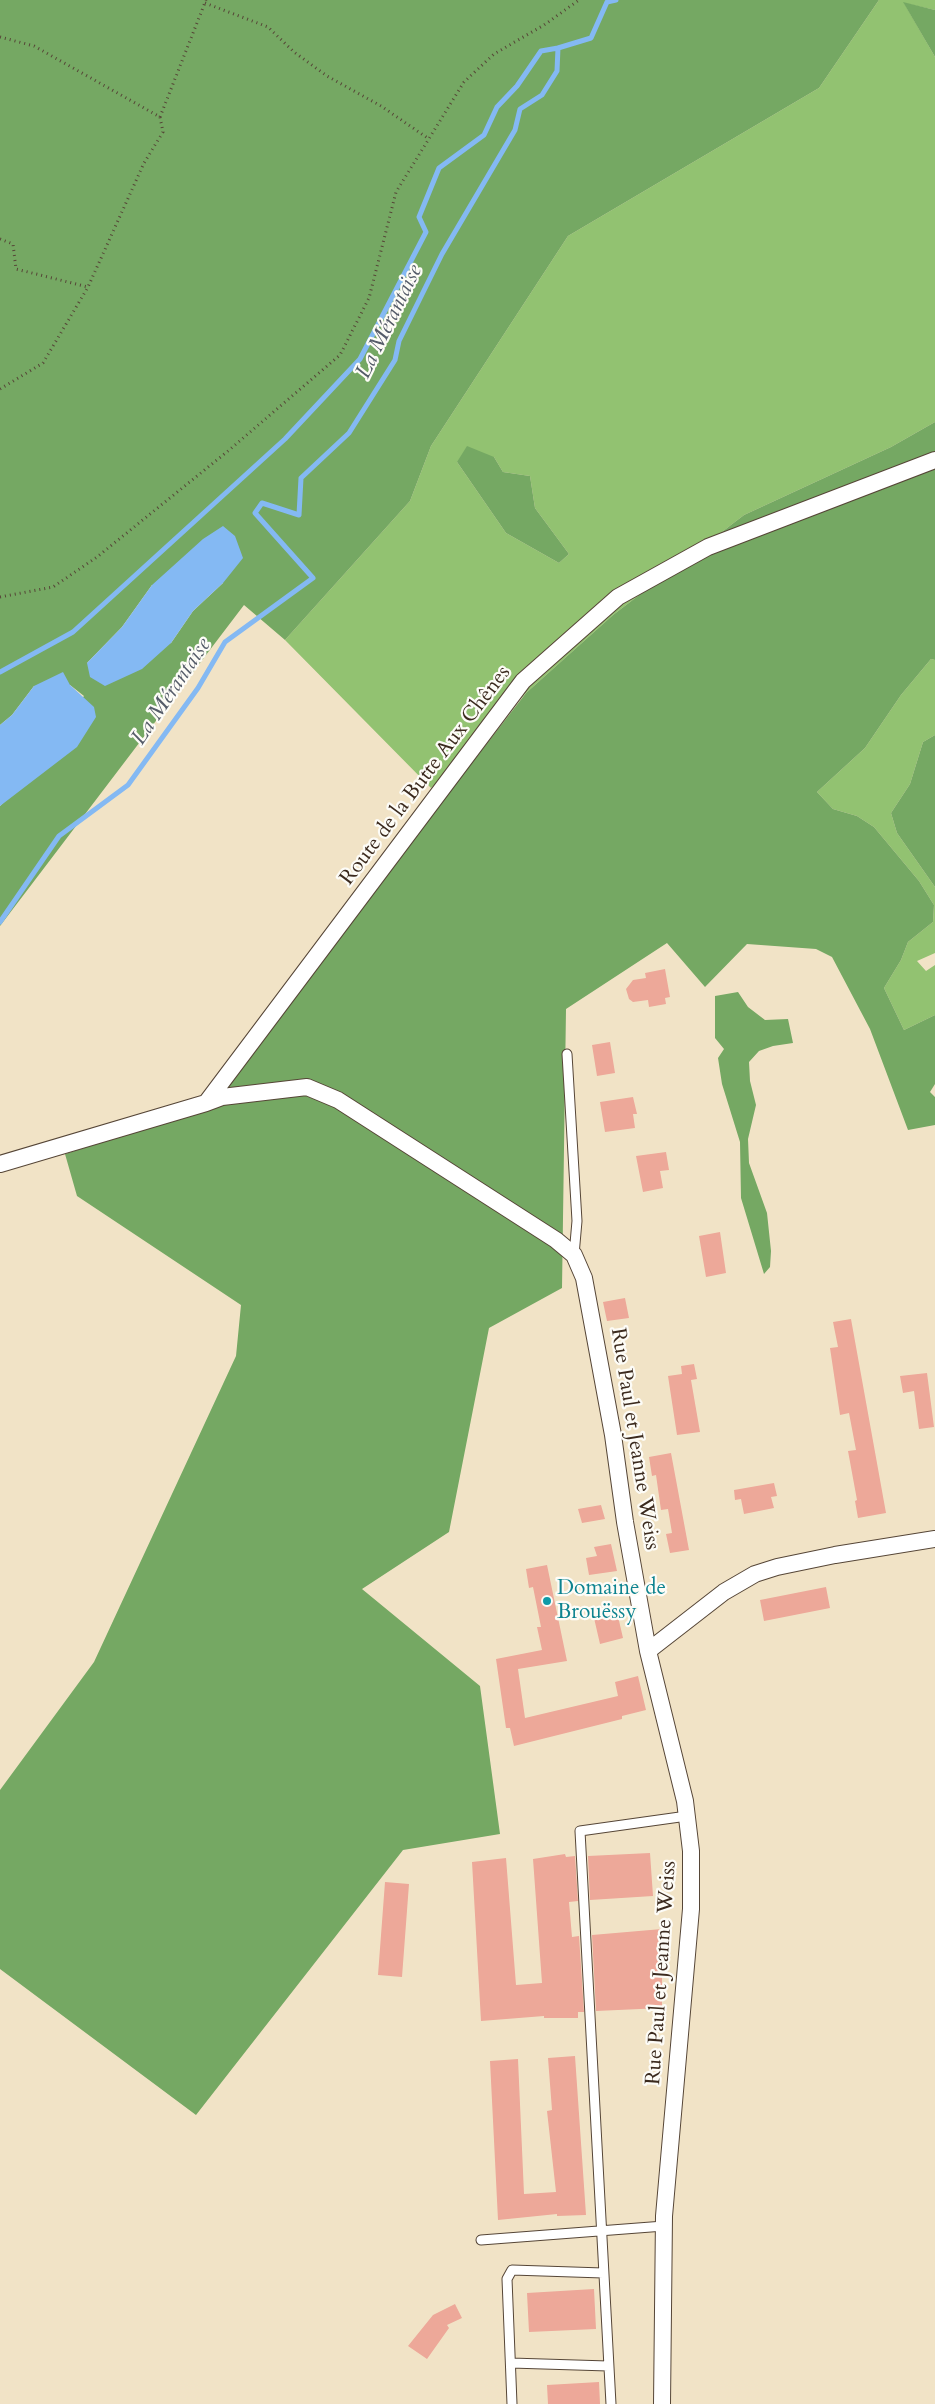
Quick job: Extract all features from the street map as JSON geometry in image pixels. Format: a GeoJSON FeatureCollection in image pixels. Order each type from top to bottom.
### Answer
{"type":"FeatureCollection","features":[{"type":"Feature","properties":{"kind":"street","name":"Route de la Butte Aux Chênes"},"geometry":{"type":"LineString","coordinates":[[206,1103],[523,681],[618,597],[708,547],[935,460]]}},
{"type":"Feature","properties":{"kind":"street"},"geometry":{"type":"LineString","coordinates":[[0,1164],[222,1097],[307,1086],[338,1100],[498,1201],[574,1254]]}},
{"type":"Feature","properties":{"kind":"street","name":"Rue Paul et Jeanne Weiss"},"geometry":{"type":"LineString","coordinates":[[574,1254],[584,1278],[595,1328],[648,1651],[687,1816],[691,1861],[691,1910],[664,2226],[662,2404]]}},
{"type":"Feature","properties":{"kind":"street"},"geometry":{"type":"LineString","coordinates":[[648,1651],[724,1592],[754,1574],[777,1567],[835,1555],[935,1539]]}},
{"type":"Feature","properties":{"kind":"lane"},"geometry":{"type":"LineString","coordinates":[[568,1054],[577,1221],[574,1254]]}},
{"type":"Feature","properties":{"kind":"lane"},"geometry":{"type":"LineString","coordinates":[[611,2404],[602,2273],[580,1831],[687,1816]]}},
{"type":"Feature","properties":{"kind":"lane"},"geometry":{"type":"LineString","coordinates":[[481,2240],[664,2226]]}},
{"type":"Feature","properties":{"kind":"lane"},"geometry":{"type":"LineString","coordinates":[[512,2404],[507,2279],[512,2270],[602,2273]]}},
{"type":"Feature","properties":{"kind":"lane"},"geometry":{"type":"LineString","coordinates":[[511,2363],[608,2366]]}},
{"type":"Feature","properties":{"kind":"path"},"geometry":{"type":"LineString","coordinates":[[0,597],[53,587],[97,557],[340,355],[369,298],[396,192],[464,82],[494,54],[544,25],[579,0]]}},
{"type":"Feature","properties":{"kind":"path"},"geometry":{"type":"LineString","coordinates":[[0,389],[43,363],[88,287],[144,163],[164,132],[160,117],[206,2],[268,27],[294,52],[327,76],[382,106],[429,140]]}},
{"type":"Feature","properties":{"kind":"path"},"geometry":{"type":"LineString","coordinates":[[0,37],[34,46],[160,117]]}},
{"type":"Feature","properties":{"kind":"path"},"geometry":{"type":"LineString","coordinates":[[0,239],[14,244],[16,269],[88,287]]}},
{"type":"Feature","properties":{"kind":"green space"},"geometry":{"type":"Polygon","coordinates":[[[0,0],[879,0],[819,88],[568,236],[431,446],[410,501],[285,640],[244,605],[0,926],[0,806],[9,797],[84,696],[70,685],[34,686],[12,715],[0,725],[0,0]],[[223,583],[152,585],[122,627],[87,663],[171,643],[193,611],[223,583]]]}},
{"type":"Feature","properties":{"kind":"green space"},"geometry":{"type":"Polygon","coordinates":[[[879,0],[935,0],[935,10],[904,3],[935,57],[935,422],[891,447],[744,515],[613,615],[526,693],[431,788],[285,640],[410,501],[431,446],[568,236],[819,88],[879,0]],[[494,457],[457,462],[506,533],[559,563],[569,554],[535,508],[530,476],[503,472],[494,457]]]}},
{"type":"Feature","properties":{"kind":"green space"},"geometry":{"type":"Polygon","coordinates":[[[903,2],[935,10],[935,57],[903,2]]]}},
{"type":"Feature","properties":{"kind":"green space"},"geometry":{"type":"Polygon","coordinates":[[[935,422],[935,660],[931,659],[901,695],[865,748],[817,792],[833,809],[857,816],[874,827],[919,881],[934,905],[933,922],[908,942],[901,960],[884,988],[904,1030],[935,1015],[935,1084],[930,1092],[935,1097],[935,1125],[908,1130],[870,1029],[832,957],[816,949],[747,944],[705,987],[667,943],[566,1009],[562,1288],[489,1328],[449,1532],[362,1589],[480,1686],[500,1834],[403,1850],[196,2115],[0,1969],[0,1790],[94,1662],[236,1356],[241,1305],[77,1196],[65,1154],[204,1110],[526,693],[613,615],[744,515],[891,447],[935,422]]]}},
{"type":"Feature","properties":{"kind":"green space"},"geometry":{"type":"Polygon","coordinates":[[[467,446],[494,457],[503,472],[530,476],[535,508],[569,554],[559,563],[506,533],[457,462],[467,446]]]}},
{"type":"Feature","properties":{"kind":"green space"},"geometry":{"type":"Polygon","coordinates":[[[931,659],[935,660],[935,735],[923,742],[910,784],[891,813],[897,833],[935,887],[935,953],[917,961],[926,971],[935,965],[935,1015],[904,1030],[884,988],[901,960],[908,942],[933,922],[934,905],[919,881],[874,827],[857,816],[833,809],[817,792],[865,748],[901,695],[931,659]]]}},
{"type":"Feature","properties":{"kind":"green space"},"geometry":{"type":"Polygon","coordinates":[[[935,735],[935,887],[897,833],[891,813],[910,784],[923,742],[935,735]]]}},
{"type":"Feature","properties":{"kind":"green space"},"geometry":{"type":"Polygon","coordinates":[[[738,992],[748,1007],[765,1020],[788,1019],[793,1043],[773,1046],[759,1051],[749,1062],[750,1081],[756,1105],[748,1139],[749,1163],[767,1213],[771,1251],[770,1267],[764,1274],[741,1198],[740,1142],[722,1084],[718,1058],[724,1049],[715,1038],[715,996],[738,992]]]}},
{"type":"Feature","properties":{"kind":"water"},"geometry":{"type":"Polygon","coordinates":[[[223,526],[235,536],[243,558],[223,583],[193,611],[171,643],[142,669],[105,686],[90,677],[87,663],[122,627],[152,585],[203,539],[223,526]]]}},
{"type":"Feature","properties":{"kind":"water"},"geometry":{"type":"Polygon","coordinates":[[[63,672],[70,685],[94,707],[96,717],[77,747],[0,806],[0,725],[12,715],[34,686],[63,672]]]}},
{"type":"Feature","properties":{"kind":"building"},"geometry":{"type":"Polygon","coordinates":[[[665,969],[670,997],[665,998],[666,1004],[649,1007],[648,1000],[633,1002],[629,999],[626,989],[633,980],[646,978],[645,973],[665,969]]]}},
{"type":"Feature","properties":{"kind":"building"},"geometry":{"type":"Polygon","coordinates":[[[610,1042],[615,1073],[597,1076],[592,1045],[610,1042]]]}},
{"type":"Feature","properties":{"kind":"building"},"geometry":{"type":"Polygon","coordinates":[[[633,1097],[637,1114],[633,1114],[635,1128],[605,1132],[600,1102],[633,1097]]]}},
{"type":"Feature","properties":{"kind":"building"},"geometry":{"type":"Polygon","coordinates":[[[666,1152],[669,1170],[660,1171],[663,1188],[643,1192],[636,1156],[666,1152]]]}},
{"type":"Feature","properties":{"kind":"building"},"geometry":{"type":"Polygon","coordinates":[[[720,1232],[726,1273],[706,1277],[699,1236],[720,1232]]]}},
{"type":"Feature","properties":{"kind":"building"},"geometry":{"type":"Polygon","coordinates":[[[625,1298],[629,1318],[607,1321],[603,1302],[625,1298]]]}},
{"type":"Feature","properties":{"kind":"building"},"geometry":{"type":"Polygon","coordinates":[[[851,1319],[886,1513],[858,1518],[855,1501],[857,1500],[848,1451],[856,1450],[849,1413],[840,1415],[830,1348],[838,1347],[833,1322],[851,1319]]]}},
{"type":"Feature","properties":{"kind":"building"},"geometry":{"type":"Polygon","coordinates":[[[694,1364],[697,1379],[691,1380],[700,1432],[677,1435],[668,1376],[682,1374],[681,1366],[694,1364]]]}},
{"type":"Feature","properties":{"kind":"building"},"geometry":{"type":"Polygon","coordinates":[[[927,1373],[934,1427],[919,1429],[914,1391],[903,1393],[900,1376],[927,1373]]]}},
{"type":"Feature","properties":{"kind":"building"},"geometry":{"type":"Polygon","coordinates":[[[671,1453],[689,1550],[670,1553],[666,1534],[672,1533],[668,1509],[661,1510],[656,1475],[652,1476],[649,1457],[671,1453]]]}},
{"type":"Feature","properties":{"kind":"building"},"geometry":{"type":"Polygon","coordinates":[[[774,1483],[777,1496],[771,1497],[774,1508],[744,1514],[741,1499],[735,1500],[734,1490],[774,1483]]]}},
{"type":"Feature","properties":{"kind":"building"},"geometry":{"type":"Polygon","coordinates":[[[601,1505],[605,1519],[582,1523],[578,1509],[601,1505]]]}},
{"type":"Feature","properties":{"kind":"building"},"geometry":{"type":"Polygon","coordinates":[[[611,1544],[617,1571],[589,1575],[586,1558],[597,1556],[594,1547],[611,1544]]]}},
{"type":"Feature","properties":{"kind":"building"},"geometry":{"type":"Polygon","coordinates":[[[547,1565],[567,1661],[518,1669],[525,1718],[618,1696],[615,1682],[638,1676],[646,1710],[622,1716],[622,1719],[514,1746],[510,1728],[506,1728],[496,1659],[542,1650],[537,1627],[541,1627],[533,1587],[529,1588],[526,1569],[547,1565]]]}},
{"type":"Feature","properties":{"kind":"building"},"geometry":{"type":"Polygon","coordinates":[[[826,1587],[830,1608],[764,1621],[760,1600],[826,1587]]]}},
{"type":"Feature","properties":{"kind":"building"},"geometry":{"type":"Polygon","coordinates":[[[617,1612],[623,1638],[600,1644],[594,1618],[617,1612]]]}},
{"type":"Feature","properties":{"kind":"building"},"geometry":{"type":"Polygon","coordinates":[[[650,1853],[653,1896],[590,1900],[588,1856],[650,1853]]]}},
{"type":"Feature","properties":{"kind":"building"},"geometry":{"type":"Polygon","coordinates":[[[565,1854],[566,1857],[575,1856],[578,1901],[569,1902],[572,1937],[579,1936],[584,2012],[578,2012],[578,2018],[544,2018],[544,2016],[481,2021],[472,1862],[506,1858],[516,1985],[542,1983],[533,1859],[565,1854]]]}},
{"type":"Feature","properties":{"kind":"building"},"geometry":{"type":"Polygon","coordinates":[[[385,1882],[409,1884],[402,1977],[378,1975],[385,1882]]]}},
{"type":"Feature","properties":{"kind":"building"},"geometry":{"type":"Polygon","coordinates":[[[662,1929],[662,2008],[596,2011],[592,1935],[662,1929]]]}},
{"type":"Feature","properties":{"kind":"building"},"geometry":{"type":"Polygon","coordinates":[[[575,2056],[586,2215],[557,2216],[557,2214],[498,2220],[490,2061],[518,2059],[524,2194],[556,2192],[547,2111],[552,2110],[548,2058],[575,2056]]]}},
{"type":"Feature","properties":{"kind":"building"},"geometry":{"type":"Polygon","coordinates":[[[594,2289],[596,2329],[529,2332],[527,2293],[594,2289]]]}},
{"type":"Feature","properties":{"kind":"building"},"geometry":{"type":"Polygon","coordinates":[[[455,2304],[462,2318],[447,2325],[449,2328],[427,2359],[408,2346],[433,2315],[455,2304]]]}},
{"type":"Feature","properties":{"kind":"building"},"geometry":{"type":"Polygon","coordinates":[[[599,2382],[600,2404],[548,2404],[547,2385],[599,2382]]]}},
{"type":"Feature","properties":{"kind":"waterway","name":"La Mérantaise"},"geometry":{"type":"LineString","coordinates":[[0,922],[59,836],[128,785],[198,688],[225,642],[313,578],[255,513],[262,503],[299,515],[301,478],[349,433],[395,360],[399,341],[442,254],[515,130],[520,109],[542,95],[557,71],[558,48],[591,38],[607,2],[616,0]]}},
{"type":"Feature","properties":{"kind":"waterway"},"geometry":{"type":"LineString","coordinates":[[0,672],[73,632],[285,439],[360,359],[426,232],[419,217],[439,168],[484,135],[497,107],[517,86],[541,51],[558,48]]}},
{"type":"Feature","properties":{"kind":"place","name":"Domaine de Brouëssy"},"geometry":{"type":"Point","coordinates":[547,1601]}}]}
